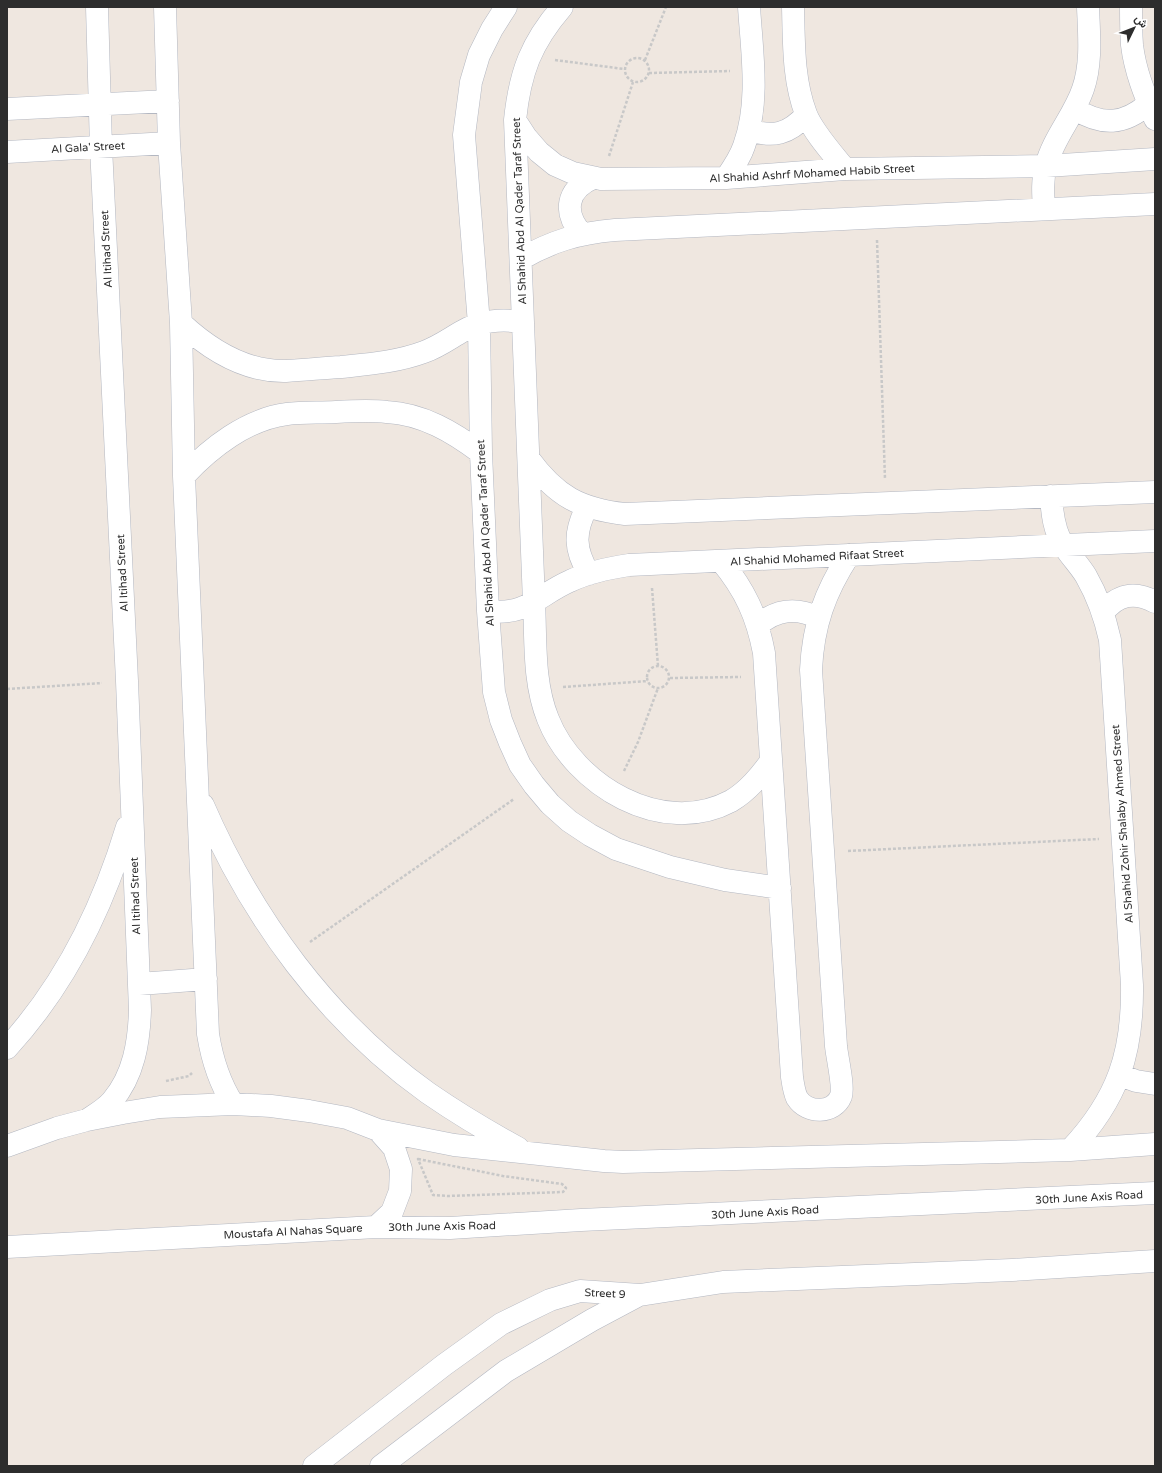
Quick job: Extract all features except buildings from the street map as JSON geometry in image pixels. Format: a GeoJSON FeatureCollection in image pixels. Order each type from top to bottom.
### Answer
{"type":"FeatureCollection","features":[{"type":"Feature","properties":{"kind":"street","name":"Al Itihad Street"},"geometry":{"type":"LineString","coordinates":[[88,1120],[112,1101],[123,1085],[131,1067],[139,1034],[140,1010],[97,7]]}},
{"type":"Feature","properties":{"kind":"street"},"geometry":{"type":"LineString","coordinates":[[165,7],[170,143],[181,323],[184,476],[208,1034],[214,1065],[233,1104]]}},
{"type":"Feature","properties":{"kind":"street","name":"Al Shahid Abd Al Qader Taraf Street"},"geometry":{"type":"LineString","coordinates":[[506,7],[492,29],[479,55],[471,82],[464,135],[479,324],[481,453],[488,612],[494,692],[501,720],[520,765],[534,785],[550,804],[569,821],[590,835],[616,849],[670,867],[725,880],[780,888]]}},
{"type":"Feature","properties":{"kind":"street","name":"Al Shahid Abd Al Qader Taraf Street"},"geometry":{"type":"LineString","coordinates":[[562,7],[547,25],[529,57],[518,94],[515,120],[537,674],[540,697],[548,720],[559,741],[572,760],[584,773],[612,793],[633,803],[654,809],[676,813],[695,813],[713,808],[731,800],[746,790],[760,776],[771,761]]}},
{"type":"Feature","properties":{"kind":"street"},"geometry":{"type":"LineString","coordinates":[[726,178],[741,152],[749,130],[753,112],[753,70],[749,7]]}},
{"type":"Feature","properties":{"kind":"street"},"geometry":{"type":"LineString","coordinates":[[793,7],[798,89],[806,115],[822,140],[846,169]]}},
{"type":"Feature","properties":{"kind":"street"},"geometry":{"type":"LineString","coordinates":[[1044,209],[1043,184],[1046,166],[1053,147],[1075,109],[1083,88],[1088,66],[1088,7]]}},
{"type":"Feature","properties":{"kind":"street"},"geometry":{"type":"LineString","coordinates":[[1075,109],[1085,115],[1107,121],[1130,117],[1140,111],[1152,111],[1136,65],[1132,45],[1131,7]]}},
{"type":"Feature","properties":{"kind":"street"},"geometry":{"type":"LineString","coordinates":[[7,109],[168,101]]}},
{"type":"Feature","properties":{"kind":"street"},"geometry":{"type":"LineString","coordinates":[[749,130],[759,134],[770,135],[781,133],[799,123],[806,115]]}},
{"type":"Feature","properties":{"kind":"street","name":"Al Shahid Ashrf Mohamed Habib Street"},"geometry":{"type":"LineString","coordinates":[[515,120],[526,137],[539,152],[550,160],[573,173],[597,179],[726,178],[846,169],[1046,166],[1155,159]]}},
{"type":"Feature","properties":{"kind":"street","name":"Al Gala' Street"},"geometry":{"type":"LineString","coordinates":[[7,152],[170,143]]}},
{"type":"Feature","properties":{"kind":"street"},"geometry":{"type":"LineString","coordinates":[[582,234],[575,226],[571,217],[569,208],[571,198],[576,189],[584,182],[597,179]]}},
{"type":"Feature","properties":{"kind":"street"},"geometry":{"type":"LineString","coordinates":[[521,259],[551,244],[582,234],[615,230],[1155,204]]}},
{"type":"Feature","properties":{"kind":"street"},"geometry":{"type":"LineString","coordinates":[[181,323],[196,337],[228,358],[266,369],[285,371],[387,363],[427,351],[462,331],[479,324],[508,320],[523,322]]}},
{"type":"Feature","properties":{"kind":"street"},"geometry":{"type":"LineString","coordinates":[[184,476],[213,448],[230,437],[260,422],[286,414],[363,411],[389,412],[408,415],[438,425],[481,453]]}},
{"type":"Feature","properties":{"kind":"street"},"geometry":{"type":"LineString","coordinates":[[529,459],[540,474],[554,488],[570,499],[587,507],[606,512],[625,514],[1155,492]]}},
{"type":"Feature","properties":{"kind":"street","name":"Al Shahid Zohir Shalaby Ahmed Street"},"geometry":{"type":"LineString","coordinates":[[1051,496],[1054,522],[1064,546],[1085,574],[1096,595],[1103,612],[1110,640],[1133,1008],[1128,1046],[1120,1075],[1111,1095],[1099,1115],[1086,1133],[1070,1150]]}},
{"type":"Feature","properties":{"kind":"street"},"geometry":{"type":"LineString","coordinates":[[587,507],[578,529],[577,540],[579,552],[589,574]]}},
{"type":"Feature","properties":{"kind":"street","name":"Al Shahid Mohamed Rifaat Street"},"geometry":{"type":"LineString","coordinates":[[488,612],[500,613],[524,608],[551,590],[569,581],[589,574],[629,565],[1155,542]]}},
{"type":"Feature","properties":{"kind":"street"},"geometry":{"type":"LineString","coordinates":[[721,561],[742,588],[750,604],[758,625],[764,653],[792,1077],[797,1098],[803,1105],[811,1109],[820,1110],[828,1108],[836,1103],[841,1095],[842,1085],[836,1046],[811,670],[814,635],[819,618],[831,585],[849,555]]}},
{"type":"Feature","properties":{"kind":"street"},"geometry":{"type":"LineString","coordinates":[[1103,612],[1115,600],[1127,596],[1139,596],[1155,602]]}},
{"type":"Feature","properties":{"kind":"street"},"geometry":{"type":"LineString","coordinates":[[758,625],[766,618],[776,613],[787,611],[798,610],[819,618]]}},
{"type":"Feature","properties":{"kind":"street"},"geometry":{"type":"LineString","coordinates":[[198,793],[222,848],[247,895],[290,957],[340,1016],[367,1043],[427,1092],[459,1114],[526,1152]]}},
{"type":"Feature","properties":{"kind":"street"},"geometry":{"type":"LineString","coordinates":[[7,1048],[36,1011],[62,974],[83,936],[103,896],[119,854],[132,812]]}},
{"type":"Feature","properties":{"kind":"street"},"geometry":{"type":"LineString","coordinates":[[139,984],[206,979]]}},
{"type":"Feature","properties":{"kind":"street"},"geometry":{"type":"LineString","coordinates":[[1120,1075],[1136,1081],[1155,1084]]}},
{"type":"Feature","properties":{"kind":"street","name":"Moustafa Al Nahas Square"},"geometry":{"type":"LineString","coordinates":[[7,1146],[57,1128],[123,1112],[160,1107],[233,1104],[271,1106],[347,1118],[378,1130],[394,1148],[401,1169],[400,1191],[392,1212],[376,1227],[7,1247]]}},
{"type":"Feature","properties":{"kind":"street"},"geometry":{"type":"LineString","coordinates":[[378,1130],[454,1145],[604,1161],[630,1162],[1070,1150],[1155,1144]]}},
{"type":"Feature","properties":{"kind":"street","name":"30th June Axis Road"},"geometry":{"type":"LineString","coordinates":[[376,1227],[450,1228],[581,1220],[1015,1201],[1155,1193]]}},
{"type":"Feature","properties":{"kind":"street"},"geometry":{"type":"LineString","coordinates":[[640,1295],[723,1282],[1012,1270],[1155,1262]]}},
{"type":"Feature","properties":{"kind":"street","name":"Street 9"},"geometry":{"type":"LineString","coordinates":[[314,1466],[444,1365],[501,1324],[550,1300],[580,1292],[640,1295]]}},
{"type":"Feature","properties":{"kind":"street","name":"Street 9"},"geometry":{"type":"LineString","coordinates":[[381,1466],[506,1372],[592,1320],[640,1295]]}},
{"type":"Feature","properties":{"kind":"path"},"geometry":{"type":"LineString","coordinates":[[645,60],[666,7]]}},
{"type":"Feature","properties":{"kind":"path"},"geometry":{"type":"LineString","coordinates":[[529,57],[624,69]]}},
{"type":"Feature","properties":{"kind":"path"},"geometry":{"type":"LineString","coordinates":[[640,57],[645,60],[649,68],[649,73],[643,80],[633,82],[627,77],[624,69],[629,59],[640,57]]}},
{"type":"Feature","properties":{"kind":"path"},"geometry":{"type":"LineString","coordinates":[[649,73],[753,70]]}},
{"type":"Feature","properties":{"kind":"path"},"geometry":{"type":"LineString","coordinates":[[597,179],[633,82]]}},
{"type":"Feature","properties":{"kind":"path"},"geometry":{"type":"LineString","coordinates":[[876,217],[886,504]]}},
{"type":"Feature","properties":{"kind":"path"},"geometry":{"type":"LineString","coordinates":[[650,564],[658,666]]}},
{"type":"Feature","properties":{"kind":"path"},"geometry":{"type":"LineString","coordinates":[[658,666],[667,670],[670,678],[666,686],[658,688],[650,685],[647,677],[650,669],[658,666]]}},
{"type":"Feature","properties":{"kind":"path"},"geometry":{"type":"LineString","coordinates":[[670,678],[765,677]]}},
{"type":"Feature","properties":{"kind":"path"},"geometry":{"type":"LineString","coordinates":[[7,689],[127,681]]}},
{"type":"Feature","properties":{"kind":"path"},"geometry":{"type":"LineString","coordinates":[[539,689],[648,681]]}},
{"type":"Feature","properties":{"kind":"path"},"geometry":{"type":"LineString","coordinates":[[612,793],[638,742],[658,688]]}},
{"type":"Feature","properties":{"kind":"path"},"geometry":{"type":"LineString","coordinates":[[290,957],[534,785]]}},
{"type":"Feature","properties":{"kind":"path"},"geometry":{"type":"LineString","coordinates":[[824,852],[1123,838]]}},
{"type":"Feature","properties":{"kind":"path"},"geometry":{"type":"LineString","coordinates":[[160,1082],[189,1076],[194,1071]]}},
{"type":"Feature","properties":{"kind":"path"},"geometry":{"type":"LineString","coordinates":[[418,1159],[502,1176],[562,1184],[566,1188],[563,1192],[448,1196],[433,1195],[418,1159]]}}]}
